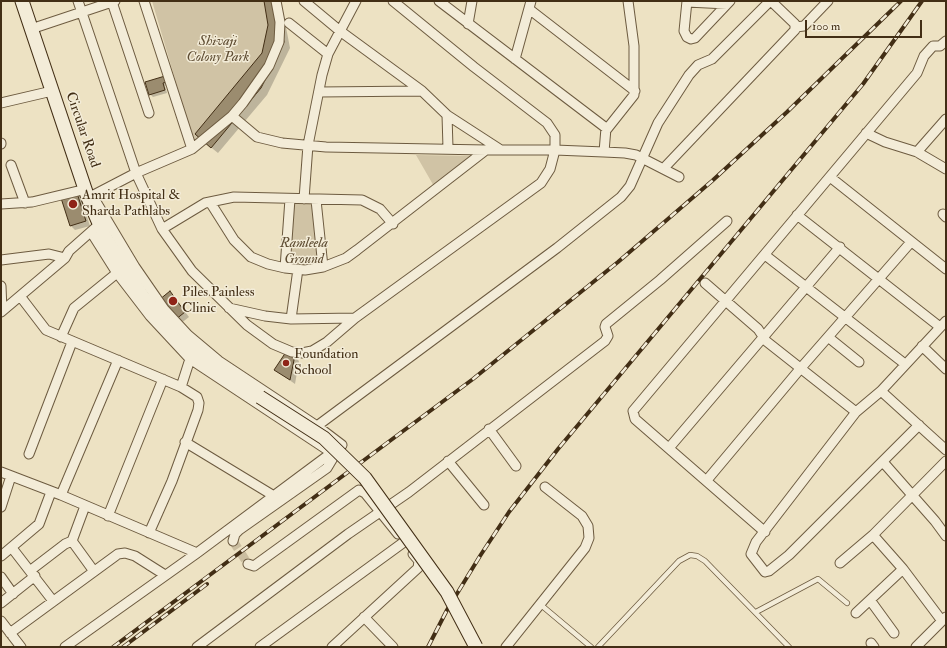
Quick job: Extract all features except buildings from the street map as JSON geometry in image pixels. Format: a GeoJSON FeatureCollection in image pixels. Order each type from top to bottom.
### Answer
{"type":"FeatureCollection","features":[{"type":"Feature","properties":{"kind":"main road","name":"Circular Road"},"geometry":{"type":"LineString","coordinates":[[22,1],[88,194],[99,232],[143,297],[171,329],[205,361],[324,438],[365,478],[448,592],[476,647]]}},
{"type":"Feature","properties":{"kind":"street"},"geometry":{"type":"LineString","coordinates":[[78,1],[136,173],[162,229],[192,271],[247,325],[273,344],[302,354],[318,348],[356,318],[541,183],[550,169],[555,150],[555,136],[547,124],[393,1]]}},
{"type":"Feature","properties":{"kind":"street"},"geometry":{"type":"LineString","coordinates":[[144,1],[192,148]]}},
{"type":"Feature","properties":{"kind":"street"},"geometry":{"type":"LineString","coordinates":[[1,204],[25,203],[88,194],[192,148],[232,116],[269,66],[279,42],[280,22],[276,1]]}},
{"type":"Feature","properties":{"kind":"street"},"geometry":{"type":"LineString","coordinates":[[304,1],[340,31],[422,91],[447,115],[501,150]]}},
{"type":"Feature","properties":{"kind":"street"},"geometry":{"type":"LineString","coordinates":[[304,199],[308,146],[328,54],[356,1]]}},
{"type":"Feature","properties":{"kind":"street"},"geometry":{"type":"LineString","coordinates":[[439,1],[606,129]]}},
{"type":"Feature","properties":{"kind":"street"},"geometry":{"type":"LineString","coordinates":[[468,24],[472,1]]}},
{"type":"Feature","properties":{"kind":"street"},"geometry":{"type":"LineString","coordinates":[[604,152],[606,129],[629,103],[635,91],[634,46],[628,1]]}},
{"type":"Feature","properties":{"kind":"street"},"geometry":{"type":"LineString","coordinates":[[687,1],[728,2],[695,38],[691,39],[687,37],[684,31],[687,1]]}},
{"type":"Feature","properties":{"kind":"street"},"geometry":{"type":"LineString","coordinates":[[317,426],[557,248],[610,206],[627,190],[658,123],[691,71],[698,64],[712,59],[771,1],[796,27]]}},
{"type":"Feature","properties":{"kind":"street"},"geometry":{"type":"LineString","coordinates":[[664,168],[796,27],[804,26],[828,1]]}},
{"type":"Feature","properties":{"kind":"street"},"geometry":{"type":"LineString","coordinates":[[31,29],[82,11],[114,2],[149,113]]}},
{"type":"Feature","properties":{"kind":"street"},"geometry":{"type":"LineString","coordinates":[[515,59],[530,5],[635,91]]}},
{"type":"Feature","properties":{"kind":"street"},"geometry":{"type":"LineString","coordinates":[[289,22],[328,54]]}},
{"type":"Feature","properties":{"kind":"street"},"geometry":{"type":"LineString","coordinates":[[765,532],[707,480],[634,419],[633,411],[917,73],[924,56],[933,46],[944,46]]}},
{"type":"Feature","properties":{"kind":"street"},"geometry":{"type":"LineString","coordinates":[[1,103],[52,91]]}},
{"type":"Feature","properties":{"kind":"street"},"geometry":{"type":"LineString","coordinates":[[319,92],[422,91]]}},
{"type":"Feature","properties":{"kind":"street"},"geometry":{"type":"LineString","coordinates":[[447,115],[448,148]]}},
{"type":"Feature","properties":{"kind":"street"},"geometry":{"type":"LineString","coordinates":[[232,116],[254,135],[282,143],[308,146],[625,152],[643,157],[679,178]]}},
{"type":"Feature","properties":{"kind":"street"},"geometry":{"type":"LineString","coordinates":[[916,152],[946,119]]}},
{"type":"Feature","properties":{"kind":"street"},"geometry":{"type":"LineString","coordinates":[[866,133],[916,152],[946,169]]}},
{"type":"Feature","properties":{"kind":"street"},"geometry":{"type":"LineString","coordinates":[[210,202],[234,240],[247,253],[268,264],[285,268],[305,270],[322,267],[346,258],[393,224],[486,150]]}},
{"type":"Feature","properties":{"kind":"street"},"geometry":{"type":"LineString","coordinates":[[11,165],[25,203]]}},
{"type":"Feature","properties":{"kind":"street"},"geometry":{"type":"LineString","coordinates":[[830,177],[946,268]]}},
{"type":"Feature","properties":{"kind":"street"},"geometry":{"type":"LineString","coordinates":[[65,647],[198,553],[342,446],[341,443],[317,426],[219,361],[188,334],[164,309],[135,268],[88,194]]}},
{"type":"Feature","properties":{"kind":"street"},"geometry":{"type":"LineString","coordinates":[[162,229],[210,202],[234,198],[362,200],[369,202],[380,209],[393,224]]}},
{"type":"Feature","properties":{"kind":"street"},"geometry":{"type":"LineString","coordinates":[[285,268],[290,199]]}},
{"type":"Feature","properties":{"kind":"street"},"geometry":{"type":"LineString","coordinates":[[316,200],[322,267]]}},
{"type":"Feature","properties":{"kind":"street"},"geometry":{"type":"LineString","coordinates":[[797,215],[880,279],[943,324],[881,391],[856,412],[756,542],[751,554],[766,572],[788,555],[919,425]]}},
{"type":"Feature","properties":{"kind":"street"},"geometry":{"type":"LineString","coordinates":[[199,646],[330,548],[410,492],[489,429],[605,341],[608,336],[605,327],[606,324],[660,280],[727,221]]}},
{"type":"Feature","properties":{"kind":"street"},"geometry":{"type":"LineString","coordinates":[[2,311],[66,257],[69,251],[99,232],[117,273],[150,316],[190,359],[332,453]]}},
{"type":"Feature","properties":{"kind":"street"},"geometry":{"type":"LineString","coordinates":[[707,480],[800,369],[911,242]]}},
{"type":"Feature","properties":{"kind":"street"},"geometry":{"type":"LineString","coordinates":[[669,448],[840,247]]}},
{"type":"Feature","properties":{"kind":"street"},"geometry":{"type":"LineString","coordinates":[[1,260],[49,254],[66,257]]}},
{"type":"Feature","properties":{"kind":"street"},"geometry":{"type":"LineString","coordinates":[[765,255],[905,364]]}},
{"type":"Feature","properties":{"kind":"street"},"geometry":{"type":"LineString","coordinates":[[291,319],[298,269]]}},
{"type":"Feature","properties":{"kind":"street"},"geometry":{"type":"LineString","coordinates":[[61,337],[74,308],[117,273]]}},
{"type":"Feature","properties":{"kind":"street"},"geometry":{"type":"LineString","coordinates":[[705,283],[725,302],[758,328],[764,337],[800,369],[856,412]]}},
{"type":"Feature","properties":{"kind":"street"},"geometry":{"type":"LineString","coordinates":[[1,286],[2,311]]}},
{"type":"Feature","properties":{"kind":"street"},"geometry":{"type":"LineString","coordinates":[[20,296],[43,328],[72,342],[181,387],[197,398],[199,403],[172,481],[149,533]]}},
{"type":"Feature","properties":{"kind":"street"},"geometry":{"type":"LineString","coordinates":[[228,308],[264,316],[291,319],[356,318]]}},
{"type":"Feature","properties":{"kind":"street"},"geometry":{"type":"LineString","coordinates":[[828,337],[859,362]]}},
{"type":"Feature","properties":{"kind":"street"},"geometry":{"type":"LineString","coordinates":[[29,454],[72,342]]}},
{"type":"Feature","properties":{"kind":"street"},"geometry":{"type":"LineString","coordinates":[[922,346],[946,369]]}},
{"type":"Feature","properties":{"kind":"street"},"geometry":{"type":"LineString","coordinates":[[181,387],[190,359]]}},
{"type":"Feature","properties":{"kind":"street"},"geometry":{"type":"LineString","coordinates":[[61,495],[118,360]]}},
{"type":"Feature","properties":{"kind":"street"},"geometry":{"type":"LineString","coordinates":[[108,516],[163,379]]}},
{"type":"Feature","properties":{"kind":"street"},"geometry":{"type":"LineString","coordinates":[[881,391],[946,450]]}},
{"type":"Feature","properties":{"kind":"street"},"geometry":{"type":"LineString","coordinates":[[489,429],[516,466]]}},
{"type":"Feature","properties":{"kind":"street"},"geometry":{"type":"LineString","coordinates":[[185,442],[274,496]]}},
{"type":"Feature","properties":{"kind":"street"},"geometry":{"type":"LineString","coordinates":[[233,541],[235,534],[239,530],[327,468],[333,458],[332,453]]}},
{"type":"Feature","properties":{"kind":"street"},"geometry":{"type":"LineString","coordinates":[[448,461],[484,505]]}},
{"type":"Feature","properties":{"kind":"street"},"geometry":{"type":"LineString","coordinates":[[840,563],[873,535],[946,461]]}},
{"type":"Feature","properties":{"kind":"street"},"geometry":{"type":"LineString","coordinates":[[883,462],[946,536]]}},
{"type":"Feature","properties":{"kind":"street"},"geometry":{"type":"LineString","coordinates":[[1,472],[61,495],[198,553]]}},
{"type":"Feature","properties":{"kind":"street"},"geometry":{"type":"LineString","coordinates":[[1,507],[12,476]]}},
{"type":"Feature","properties":{"kind":"street"},"geometry":{"type":"LineString","coordinates":[[506,647],[585,548],[589,538],[588,526],[582,516],[545,486]]}},
{"type":"Feature","properties":{"kind":"street"},"geometry":{"type":"LineString","coordinates":[[248,564],[254,566],[357,491],[363,492],[419,560],[418,566],[332,647]]}},
{"type":"Feature","properties":{"kind":"street"},"geometry":{"type":"LineString","coordinates":[[1,556],[39,524],[51,492]]}},
{"type":"Feature","properties":{"kind":"street"},"geometry":{"type":"LineString","coordinates":[[1,603],[13,594],[33,573],[66,543],[72,541],[86,506]]}},
{"type":"Feature","properties":{"kind":"street"},"geometry":{"type":"LineString","coordinates":[[873,535],[944,618],[916,647]]}},
{"type":"Feature","properties":{"kind":"street"},"geometry":{"type":"LineString","coordinates":[[72,541],[93,570]]}},
{"type":"Feature","properties":{"kind":"street"},"geometry":{"type":"LineString","coordinates":[[260,647],[404,542]]}},
{"type":"Feature","properties":{"kind":"street"},"geometry":{"type":"LineString","coordinates":[[12,548],[33,573],[53,601]]}},
{"type":"Feature","properties":{"kind":"street"},"geometry":{"type":"LineString","coordinates":[[10,633],[93,570],[115,556],[125,553],[140,558],[165,575]]}},
{"type":"Feature","properties":{"kind":"street"},"geometry":{"type":"LineString","coordinates":[[856,612],[903,569]]}},
{"type":"Feature","properties":{"kind":"street"},"geometry":{"type":"LineString","coordinates":[[1,577],[13,594]]}},
{"type":"Feature","properties":{"kind":"street"},"geometry":{"type":"LineString","coordinates":[[870,600],[894,633]]}},
{"type":"Feature","properties":{"kind":"street"},"geometry":{"type":"LineString","coordinates":[[364,617],[393,647]]}},
{"type":"Feature","properties":{"kind":"street"},"geometry":{"type":"LineString","coordinates":[[1,621],[21,647]]}},
{"type":"Feature","properties":{"kind":"lane"},"geometry":{"type":"LineString","coordinates":[[598,647],[679,561],[687,556],[697,556],[705,561],[789,647]]}},
{"type":"Feature","properties":{"kind":"lane"},"geometry":{"type":"LineString","coordinates":[[756,612],[818,579],[848,603]]}},
{"type":"Feature","properties":{"kind":"lane"},"geometry":{"type":"LineString","coordinates":[[541,605],[591,647]]}},
{"type":"Feature","properties":{"kind":"green space","name":"Shivaji Colony Park"},"geometry":{"type":"Polygon","coordinates":[[[152,1],[276,1],[279,42],[196,150],[152,1]]]}},
{"type":"Feature","properties":{"kind":"green space"},"geometry":{"type":"Polygon","coordinates":[[[416,155],[478,156],[435,188],[416,155]]]}},
{"type":"Feature","properties":{"kind":"green space","name":"Ramleela Ground"},"geometry":{"type":"Polygon","coordinates":[[[292,201],[315,201],[321,266],[288,266],[292,201]]]}},
{"type":"Feature","properties":{"kind":"tunnel"},"geometry":{"type":"LineString","coordinates":[[233,541],[248,564]]}},
{"type":"Feature","properties":{"kind":"railway"},"geometry":{"type":"LineString","coordinates":[[113,647],[473,379],[618,262],[712,181],[787,112],[901,1]]}},
{"type":"Feature","properties":{"kind":"railway"},"geometry":{"type":"LineString","coordinates":[[428,647],[447,610],[509,512],[558,449],[863,84],[922,1]]}},
{"type":"Feature","properties":{"kind":"railway"},"geometry":{"type":"LineString","coordinates":[[123,647],[207,584]]}},
{"type":"Feature","properties":{"kind":"place","name":"Amrit Hospital & Sharda Pathlabs"},"geometry":{"type":"Point","coordinates":[73,204]}},
{"type":"Feature","properties":{"kind":"place","name":"Piles Painless Clinic"},"geometry":{"type":"Point","coordinates":[173,301]}},
{"type":"Feature","properties":{"kind":"place","name":"Foundation School"},"geometry":{"type":"Point","coordinates":[286,363]}}]}
